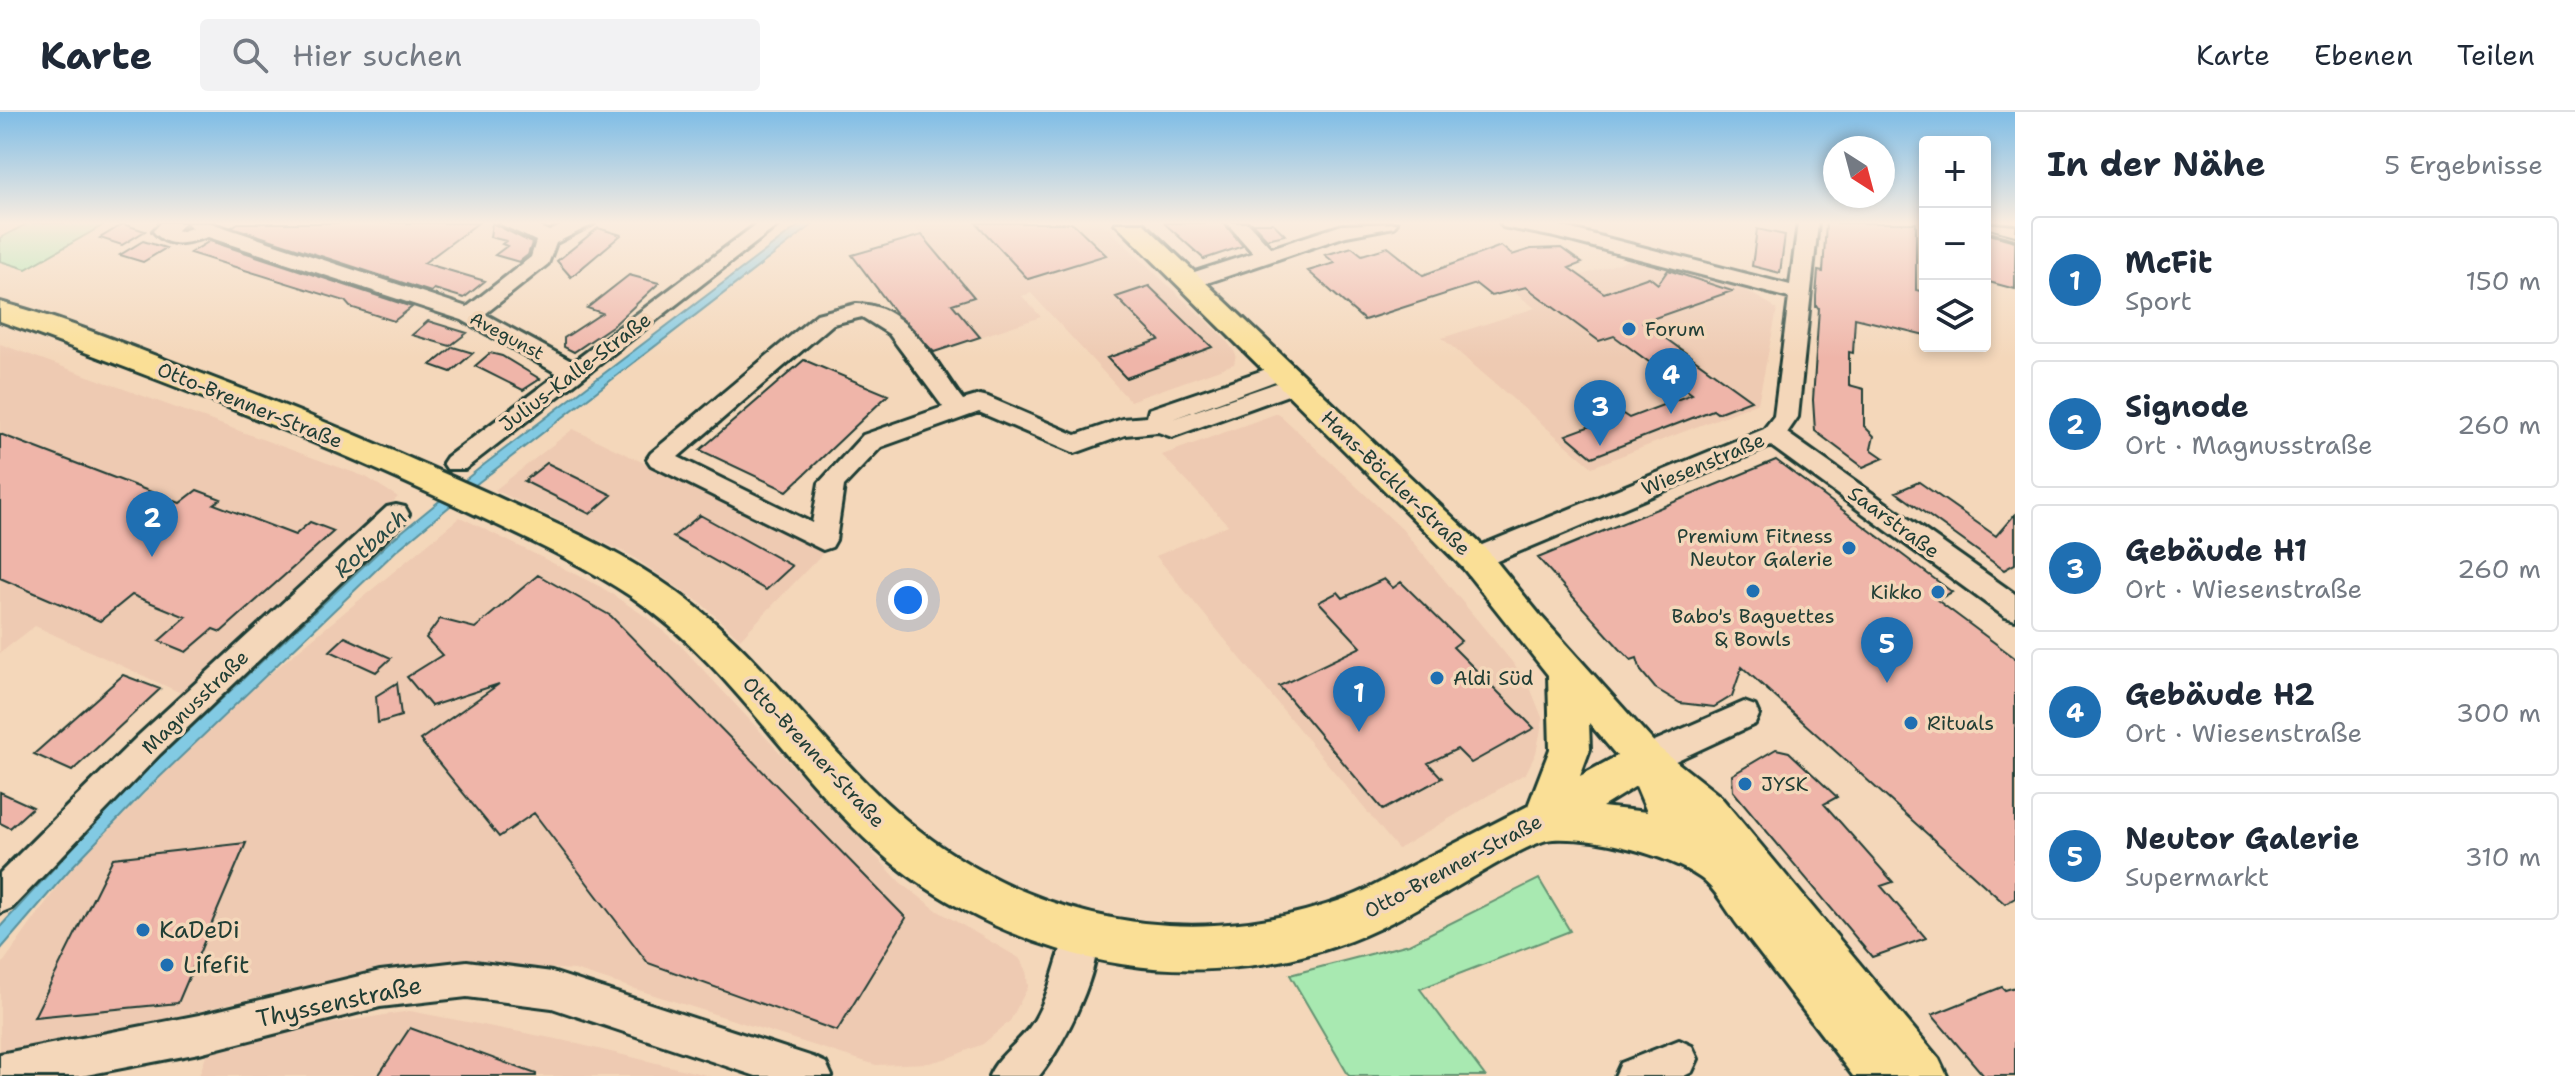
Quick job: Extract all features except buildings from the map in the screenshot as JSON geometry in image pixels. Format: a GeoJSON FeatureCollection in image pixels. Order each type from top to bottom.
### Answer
{"type":"FeatureCollection","features":[{"type":"Feature","properties":{"kind":"main road","name":"Hans-Böckler-Straße"},"geometry":{"type":"LineString","coordinates":[[1176,268],[1475,559],[1645,760],[1705,809],[1922,1076]]}},
{"type":"Feature","properties":{"kind":"main road","name":"Otto-Brenner-Straße"},"geometry":{"type":"LineString","coordinates":[[0,311],[159,368],[456,483],[592,557],[648,590],[695,627],[883,829],[934,867],[988,900],[1037,924],[1082,937],[1146,948],[1207,948],[1275,940],[1361,915],[1544,819],[1645,760]]}},
{"type":"Feature","properties":{"kind":"main road"},"geometry":{"type":"LineString","coordinates":[[1544,819],[1570,749],[1567,671]]}},
{"type":"Feature","properties":{"kind":"main road","name":"Hans-Böckler-Straße"},"geometry":{"type":"LineString","coordinates":[[1645,760],[1667,809],[1723,872],[1884,1076]]}},
{"type":"Feature","properties":{"kind":"main road","name":"Hans-Böckler-Straße"},"geometry":{"type":"LineString","coordinates":[[1544,819],[1649,831],[1676,842],[1723,872]]}},
{"type":"Feature","properties":{"kind":"street","name":"Avegunst"},"geometry":{"type":"LineString","coordinates":[[329,268],[470,315],[574,373]]}},
{"type":"Feature","properties":{"kind":"street"},"geometry":{"type":"LineString","coordinates":[[470,315],[531,268]]}},
{"type":"Feature","properties":{"kind":"street","name":"Julius-Kalle-Straße"},"geometry":{"type":"LineString","coordinates":[[456,483],[574,373],[712,268]]}},
{"type":"Feature","properties":{"kind":"street"},"geometry":{"type":"LineString","coordinates":[[1190,281],[1230,268]]}},
{"type":"Feature","properties":{"kind":"street"},"geometry":{"type":"LineString","coordinates":[[1699,268],[1800,294]]}},
{"type":"Feature","properties":{"kind":"street","name":"Wiesenstraße"},"geometry":{"type":"LineString","coordinates":[[1475,559],[1773,435],[1786,417],[1803,268]]}},
{"type":"Feature","properties":{"kind":"street"},"geometry":{"type":"LineString","coordinates":[[957,410],[892,324],[874,313],[847,311],[825,319],[660,459],[823,540],[832,483],[872,441],[957,410],[980,403],[1075,445],[1122,427],[1164,423],[1288,378]]}},
{"type":"Feature","properties":{"kind":"street","name":"Saarstraße"},"geometry":{"type":"LineString","coordinates":[[1773,435],[2010,599]]}},
{"type":"Feature","properties":{"kind":"street","name":"Magnusstraße"},"geometry":{"type":"LineString","coordinates":[[0,897],[149,745],[396,514]]}},
{"type":"Feature","properties":{"kind":"street"},"geometry":{"type":"LineString","coordinates":[[1645,760],[1744,715]]}},
{"type":"Feature","properties":{"kind":"street"},"geometry":{"type":"LineString","coordinates":[[1019,1074],[1051,1027],[1082,937]]}},
{"type":"Feature","properties":{"kind":"street","name":"Thyssenstraße"},"geometry":{"type":"LineString","coordinates":[[0,1073],[199,1034],[380,989],[467,979],[552,990],[813,1076]]}},
{"type":"Feature","properties":{"kind":"street"},"geometry":{"type":"LineString","coordinates":[[1634,1076],[1679,1059]]}},
{"type":"Feature","properties":{"kind":"shaded area"},"geometry":{"type":"Polygon","coordinates":[[[862,268],[1150,268],[1226,340],[1236,354],[1234,364],[1130,401],[1031,293],[1022,296],[1041,317],[928,354],[862,268]]]}},
{"type":"Feature","properties":{"kind":"shaded area"},"geometry":{"type":"Polygon","coordinates":[[[1500,268],[1532,268],[1554,284],[1604,268],[1679,268],[1743,289],[1777,310],[1758,403],[1592,467],[1442,338],[1535,308],[1493,276],[1504,271],[1500,268]]]}},
{"type":"Feature","properties":{"kind":"shaded area"},"geometry":{"type":"Polygon","coordinates":[[[0,344],[366,477],[398,497],[181,693],[35,626],[0,653],[0,344]]]}},
{"type":"Feature","properties":{"kind":"shaded area"},"geometry":{"type":"Polygon","coordinates":[[[1278,413],[1402,529],[1527,680],[1543,720],[1536,753],[1526,773],[1398,849],[1156,556],[1228,525],[1162,455],[1278,413]]]}},
{"type":"Feature","properties":{"kind":"shaded area"},"geometry":{"type":"Polygon","coordinates":[[[573,429],[826,550],[740,639],[702,604],[630,555],[495,490],[573,429]]]}},
{"type":"Feature","properties":{"kind":"shaded area"},"geometry":{"type":"Polygon","coordinates":[[[460,517],[601,587],[648,618],[682,647],[900,882],[938,911],[1019,958],[1026,969],[1028,987],[1010,1021],[983,1044],[948,1058],[929,1063],[876,1065],[575,970],[512,966],[286,990],[48,1048],[0,1052],[0,967],[70,869],[232,705],[460,517]]]}},
{"type":"Feature","properties":{"kind":"shaded area"},"geometry":{"type":"Polygon","coordinates":[[[410,1011],[561,1040],[710,1076],[199,1076],[207,1052],[297,1029],[410,1011]]]}},
{"type":"Feature","properties":{"kind":"green space"},"geometry":{"type":"Polygon","coordinates":[[[1539,879],[1570,931],[1420,989],[1485,1076],[1349,1076],[1290,975],[1409,944],[1539,879]]]}},
{"type":"Feature","properties":{"kind":"water"},"geometry":{"type":"Polygon","coordinates":[[[743,268],[757,268],[479,482],[396,551],[143,793],[70,869],[0,950],[0,927],[130,785],[388,543],[481,467],[743,268]]]}},
{"type":"Feature","properties":{"kind":"place","name":"Forum"},"geometry":{"type":"Point","coordinates":[1629,329]}},
{"type":"Feature","properties":{"kind":"place","name":"Gebäude H2"},"geometry":{"type":"Point","coordinates":[1671,414]}},
{"type":"Feature","properties":{"kind":"place","name":"Gebäude H1"},"geometry":{"type":"Point","coordinates":[1600,446]}},
{"type":"Feature","properties":{"kind":"place","name":"Premium Fitness Neutor Galerie"},"geometry":{"type":"Point","coordinates":[1849,548]}},
{"type":"Feature","properties":{"kind":"place","name":"Signode"},"geometry":{"type":"Point","coordinates":[152,557]}},
{"type":"Feature","properties":{"kind":"place","name":"Babo's Baguettes & Bowls"},"geometry":{"type":"Point","coordinates":[1753,591]}},
{"type":"Feature","properties":{"kind":"place","name":"Kikko"},"geometry":{"type":"Point","coordinates":[1938,592]}},
{"type":"Feature","properties":{"kind":"place","name":"Aldi Süd"},"geometry":{"type":"Point","coordinates":[1437,678]}},
{"type":"Feature","properties":{"kind":"place","name":"Neutor Galerie"},"geometry":{"type":"Point","coordinates":[1887,683]}},
{"type":"Feature","properties":{"kind":"place","name":"Rituals"},"geometry":{"type":"Point","coordinates":[1911,723]}},
{"type":"Feature","properties":{"kind":"place","name":"McFit"},"geometry":{"type":"Point","coordinates":[1359,732]}},
{"type":"Feature","properties":{"kind":"place","name":"JYSK"},"geometry":{"type":"Point","coordinates":[1745,784]}},
{"type":"Feature","properties":{"kind":"place","name":"KaDeDi"},"geometry":{"type":"Point","coordinates":[143,930]}},
{"type":"Feature","properties":{"kind":"place","name":"Lifefit"},"geometry":{"type":"Point","coordinates":[167,965]}},
{"type":"Feature","properties":{"kind":"water label","name":"Rotbach"},"geometry":{"type":"Point","coordinates":[370,543]}}]}
